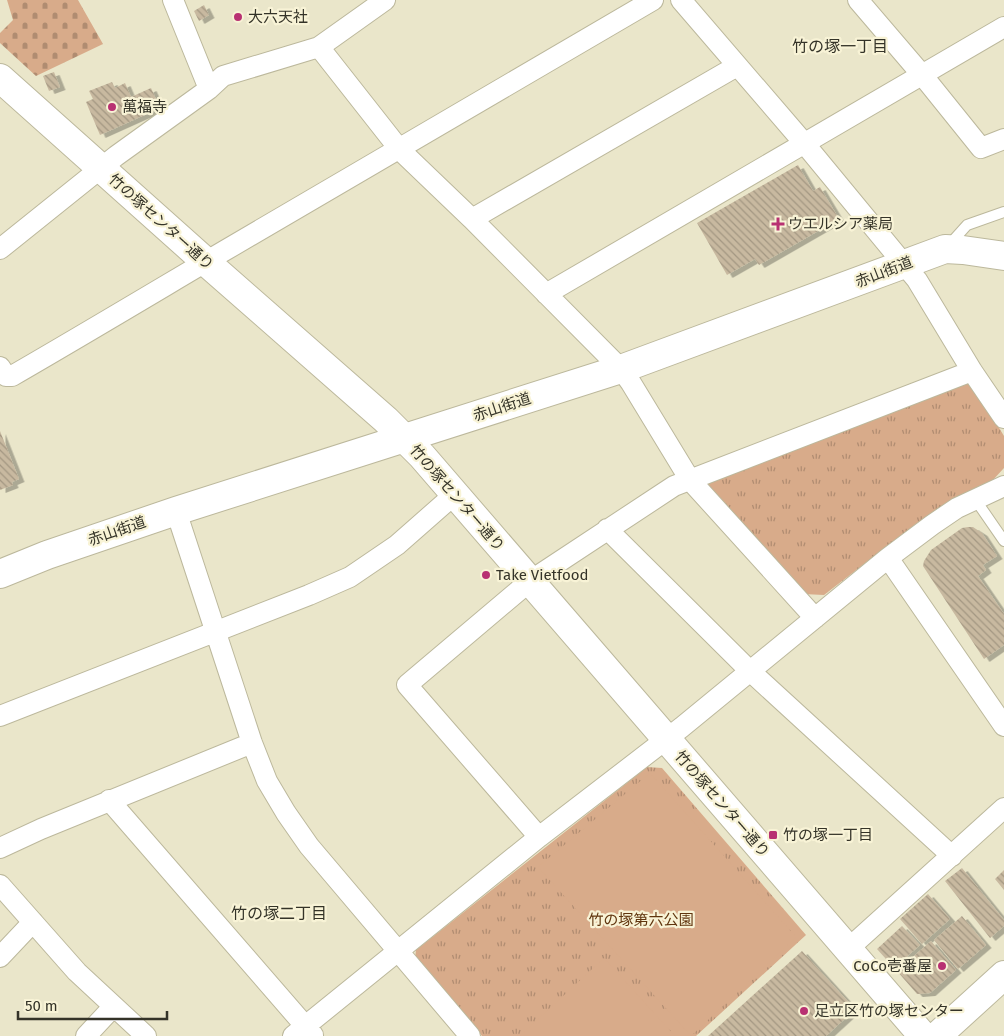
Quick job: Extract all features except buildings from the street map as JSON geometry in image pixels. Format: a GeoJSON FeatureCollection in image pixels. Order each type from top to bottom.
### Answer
{"type":"FeatureCollection","features":[{"type":"Feature","properties":{"kind":"street"},"geometry":{"type":"LineString","coordinates":[[173,0],[209,88]]}},
{"type":"Feature","properties":{"kind":"street"},"geometry":{"type":"LineString","coordinates":[[0,249],[101,168],[209,88],[222,76],[320,47],[385,0]]}},
{"type":"Feature","properties":{"kind":"street"},"geometry":{"type":"LineString","coordinates":[[0,367],[6,376],[12,376],[653,0]]}},
{"type":"Feature","properties":{"kind":"street"},"geometry":{"type":"LineString","coordinates":[[681,0],[905,264],[917,280],[972,371],[1004,418]]}},
{"type":"Feature","properties":{"kind":"street"},"geometry":{"type":"LineString","coordinates":[[858,0],[981,148],[1004,139]]}},
{"type":"Feature","properties":{"kind":"street"},"geometry":{"type":"LineString","coordinates":[[546,294],[1004,28]]}},
{"type":"Feature","properties":{"kind":"street"},"geometry":{"type":"LineString","coordinates":[[320,47],[400,150],[472,219],[621,369],[690,480],[814,618]]}},
{"type":"Feature","properties":{"kind":"street"},"geometry":{"type":"LineString","coordinates":[[472,219],[737,66]]}},
{"type":"Feature","properties":{"kind":"street","name":"竹の塚センター通り"},"geometry":{"type":"LineString","coordinates":[[0,78],[405,438],[456,494],[923,1036]]}},
{"type":"Feature","properties":{"kind":"street","name":"赤山街道"},"geometry":{"type":"LineString","coordinates":[[0,574],[47,555],[176,511],[621,369],[945,249],[1004,256]]}},
{"type":"Feature","properties":{"kind":"street"},"geometry":{"type":"LineString","coordinates":[[539,837],[407,685],[530,581],[674,486],[972,371]]}},
{"type":"Feature","properties":{"kind":"street"},"geometry":{"type":"LineString","coordinates":[[109,800],[304,1033],[398,950],[539,837],[666,739],[888,558],[932,524],[975,499],[1004,486]]}},
{"type":"Feature","properties":{"kind":"street"},"geometry":{"type":"LineString","coordinates":[[0,716],[309,595],[350,577],[397,545],[456,494]]}},
{"type":"Feature","properties":{"kind":"street"},"geometry":{"type":"LineString","coordinates":[[176,511],[252,744],[267,781],[309,846],[470,1036]]}},
{"type":"Feature","properties":{"kind":"street"},"geometry":{"type":"LineString","coordinates":[[607,529],[750,671],[952,856]]}},
{"type":"Feature","properties":{"kind":"street"},"geometry":{"type":"LineString","coordinates":[[888,558],[1004,726]]}},
{"type":"Feature","properties":{"kind":"street"},"geometry":{"type":"LineString","coordinates":[[0,848],[109,800],[252,744]]}},
{"type":"Feature","properties":{"kind":"street"},"geometry":{"type":"LineString","coordinates":[[848,949],[1004,808]]}},
{"type":"Feature","properties":{"kind":"street"},"geometry":{"type":"LineString","coordinates":[[0,885],[77,972],[146,1036]]}},
{"type":"Feature","properties":{"kind":"street"},"geometry":{"type":"LineString","coordinates":[[0,957],[33,922]]}},
{"type":"Feature","properties":{"kind":"street"},"geometry":{"type":"LineString","coordinates":[[937,1036],[1004,975]]}},
{"type":"Feature","properties":{"kind":"street"},"geometry":{"type":"LineString","coordinates":[[86,1036],[114,1007]]}},
{"type":"Feature","properties":{"kind":"lane"},"geometry":{"type":"LineString","coordinates":[[945,249],[967,225],[1004,212]]}},
{"type":"Feature","properties":{"kind":"lane"},"geometry":{"type":"LineString","coordinates":[[975,499],[1004,541]]}},
{"type":"Feature","properties":{"kind":"green space"},"geometry":{"type":"Polygon","coordinates":[[[7,0],[78,0],[103,44],[36,76],[0,43],[0,33],[13,20],[7,0]]]}},
{"type":"Feature","properties":{"kind":"green space"},"geometry":{"type":"Polygon","coordinates":[[[963,382],[972,383],[1004,436],[1004,468],[992,481],[917,523],[824,595],[803,594],[707,493],[710,479],[963,382]]]}},
{"type":"Feature","properties":{"kind":"green space","name":"竹の塚第六公園"},"geometry":{"type":"Polygon","coordinates":[[[647,767],[662,768],[806,935],[696,1036],[482,1036],[415,959],[416,950],[647,767]]]}},
{"type":"Feature","properties":{"kind":"green space"},"geometry":{"type":"Polygon","coordinates":[[[650,773],[796,937],[691,1036],[538,867],[650,773]]]}},
{"type":"Feature","properties":{"kind":"green space"},"geometry":{"type":"Polygon","coordinates":[[[604,958],[675,1036],[520,1036],[604,958]]]}},
{"type":"Feature","properties":{"kind":"place","name":"大六天社"},"geometry":{"type":"Point","coordinates":[238,17]}},
{"type":"Feature","properties":{"kind":"place","name":"萬福寺"},"geometry":{"type":"Point","coordinates":[112,107]}},
{"type":"Feature","properties":{"kind":"place","name":"ウエルシア薬局"},"geometry":{"type":"Point","coordinates":[778,224]}},
{"type":"Feature","properties":{"kind":"place","name":"Take Vietfood"},"geometry":{"type":"Point","coordinates":[486,575]}},
{"type":"Feature","properties":{"kind":"place","name":"竹の塚一丁目"},"geometry":{"type":"Point","coordinates":[773,835]}},
{"type":"Feature","properties":{"kind":"place","name":"CoCo壱番屋"},"geometry":{"type":"Point","coordinates":[942,966]}},
{"type":"Feature","properties":{"kind":"place","name":"足立区竹の塚センター"},"geometry":{"type":"Point","coordinates":[804,1011]}},
{"type":"Feature","properties":{"kind":"district","name":"竹の塚一丁目"},"geometry":{"type":"Point","coordinates":[840,46]}},
{"type":"Feature","properties":{"kind":"district","name":"竹の塚二丁目"},"geometry":{"type":"Point","coordinates":[279,913]}}]}
